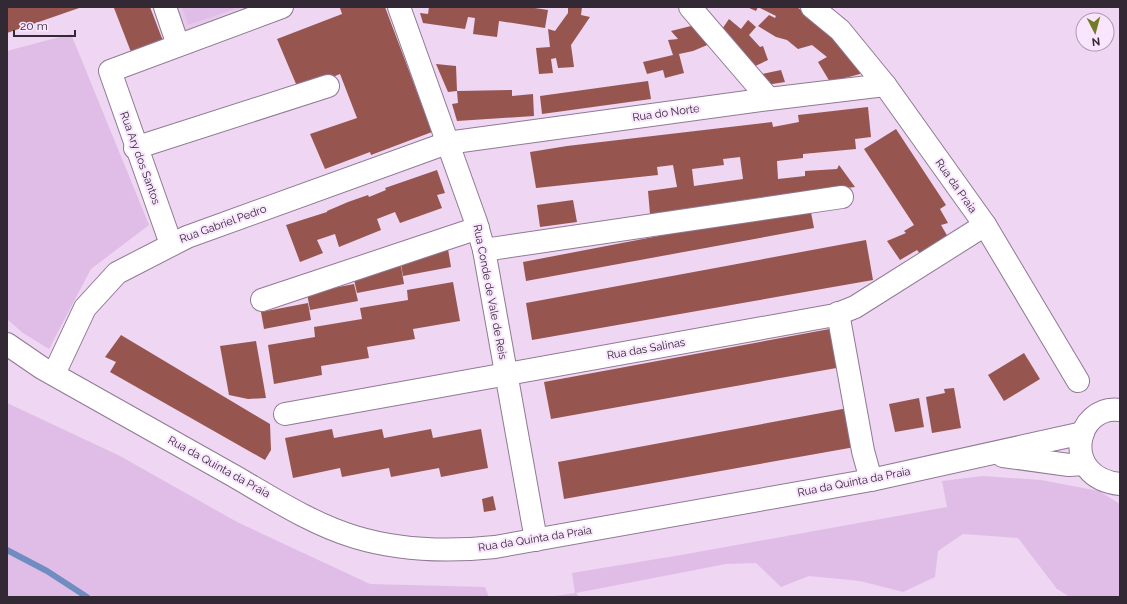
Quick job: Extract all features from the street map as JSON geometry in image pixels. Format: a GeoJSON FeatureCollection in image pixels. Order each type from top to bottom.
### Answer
{"type":"FeatureCollection","features":[{"type":"Feature","properties":{"kind":"street"},"geometry":{"type":"LineString","coordinates":[[165,7],[178,44],[282,7]]}},
{"type":"Feature","properties":{"kind":"street","name":"Rua Conde de Vale de Reis"},"geometry":{"type":"LineString","coordinates":[[399,7],[478,228],[484,250],[536,540]]}},
{"type":"Feature","properties":{"kind":"street"},"geometry":{"type":"LineString","coordinates":[[690,7],[769,99]]}},
{"type":"Feature","properties":{"kind":"street","name":"Rua da Praia"},"geometry":{"type":"LineString","coordinates":[[812,7],[840,30],[885,85],[985,225],[1078,381]]}},
{"type":"Feature","properties":{"kind":"street","name":"Rua Ary dos Santos"},"geometry":{"type":"LineString","coordinates":[[171,244],[135,148],[110,71],[178,44]]}},
{"type":"Feature","properties":{"kind":"street","name":"Rua do Norte"},"geometry":{"type":"LineString","coordinates":[[447,143],[769,99],[885,85]]}},
{"type":"Feature","properties":{"kind":"street"},"geometry":{"type":"LineString","coordinates":[[135,148],[328,86]]}},
{"type":"Feature","properties":{"kind":"street","name":"Rua Gabriel Pedro"},"geometry":{"type":"LineString","coordinates":[[54,374],[85,308],[117,273],[171,244],[447,143]]}},
{"type":"Feature","properties":{"kind":"street"},"geometry":{"type":"LineString","coordinates":[[484,250],[842,197]]}},
{"type":"Feature","properties":{"kind":"street","name":"Rua das Salinas"},"geometry":{"type":"LineString","coordinates":[[285,414],[838,313],[855,307],[985,225]]}},
{"type":"Feature","properties":{"kind":"street"},"geometry":{"type":"LineString","coordinates":[[262,300],[478,228]]}},
{"type":"Feature","properties":{"kind":"street"},"geometry":{"type":"LineString","coordinates":[[838,313],[864,451],[871,480]]}},
{"type":"Feature","properties":{"kind":"street","name":"Rua da Quinta da Praia"},"geometry":{"type":"LineString","coordinates":[[7,344],[54,374],[305,516],[354,537],[404,548],[426,550],[495,547],[536,540],[871,480],[1083,433]]}},
{"type":"Feature","properties":{"kind":"street"},"geometry":{"type":"LineString","coordinates":[[1120,410],[1105,412],[1098,415],[1086,426],[1080,449],[1084,464],[1088,471],[1101,481],[1120,484]]}},
{"type":"Feature","properties":{"kind":"street"},"geometry":{"type":"LineString","coordinates":[[988,454],[1069,465],[1084,464]]}},
{"type":"Feature","properties":{"kind":"shaded area"},"geometry":{"type":"Polygon","coordinates":[[[174,7],[244,7],[182,31],[174,7]]]}},
{"type":"Feature","properties":{"kind":"shaded area"},"geometry":{"type":"Polygon","coordinates":[[[182,7],[233,7],[234,9],[188,25],[182,7]]]}},
{"type":"Feature","properties":{"kind":"shaded area"},"geometry":{"type":"Polygon","coordinates":[[[71,34],[149,225],[91,269],[49,349],[23,333],[7,319],[7,51],[71,34]]]}},
{"type":"Feature","properties":{"kind":"shaded area"},"geometry":{"type":"Polygon","coordinates":[[[7,403],[120,456],[237,522],[370,584],[485,587],[489,597],[7,597],[7,403]]]}},
{"type":"Feature","properties":{"kind":"shaded area"},"geometry":{"type":"Polygon","coordinates":[[[983,476],[1041,480],[1099,491],[1120,504],[1120,597],[1070,597],[1057,589],[1018,538],[963,534],[938,551],[935,577],[903,592],[860,581],[809,576],[781,587],[756,563],[726,564],[576,593],[579,597],[549,597],[575,593],[572,573],[947,507],[942,481],[983,476]]]}},
{"type":"Feature","properties":{"kind":"building"},"geometry":{"type":"Polygon","coordinates":[[[7,7],[82,7],[7,33],[7,7]]]}},
{"type":"Feature","properties":{"kind":"building"},"geometry":{"type":"Polygon","coordinates":[[[150,7],[163,41],[131,52],[114,8],[150,7]]]}},
{"type":"Feature","properties":{"kind":"building"},"geometry":{"type":"Polygon","coordinates":[[[341,7],[385,7],[432,132],[371,155],[370,152],[325,169],[310,134],[357,118],[340,74],[299,91],[277,39],[342,14],[341,7]]]}},
{"type":"Feature","properties":{"kind":"building"},"geometry":{"type":"Polygon","coordinates":[[[429,7],[528,7],[548,10],[545,28],[499,21],[497,37],[473,34],[475,18],[468,17],[465,29],[423,23],[420,13],[428,14],[429,7]]]}},
{"type":"Feature","properties":{"kind":"building"},"geometry":{"type":"Polygon","coordinates":[[[568,7],[582,7],[581,15],[590,17],[571,45],[574,67],[558,68],[556,58],[551,59],[553,73],[539,74],[536,48],[550,47],[548,29],[555,31],[568,13],[568,7]]]}},
{"type":"Feature","properties":{"kind":"building"},"geometry":{"type":"Polygon","coordinates":[[[747,7],[758,7],[756,11],[747,7]]]}},
{"type":"Feature","properties":{"kind":"building"},"geometry":{"type":"Polygon","coordinates":[[[758,7],[797,7],[827,29],[862,69],[860,74],[830,82],[818,62],[827,57],[812,45],[798,49],[787,40],[776,37],[758,26],[769,15],[775,18],[776,16],[758,7]]]}},
{"type":"Feature","properties":{"kind":"building"},"geometry":{"type":"Polygon","coordinates":[[[729,19],[741,29],[748,20],[756,27],[749,35],[760,47],[763,46],[768,60],[751,68],[720,32],[729,19]]]}},
{"type":"Feature","properties":{"kind":"building"},"geometry":{"type":"Polygon","coordinates":[[[695,25],[712,43],[693,51],[679,54],[684,73],[665,78],[663,70],[647,74],[643,62],[673,55],[668,40],[678,39],[671,31],[695,25]]]}},
{"type":"Feature","properties":{"kind":"building"},"geometry":{"type":"Polygon","coordinates":[[[436,64],[456,66],[457,91],[448,92],[436,64]]]}},
{"type":"Feature","properties":{"kind":"building"},"geometry":{"type":"Polygon","coordinates":[[[781,70],[785,82],[766,85],[757,75],[781,70]]]}},
{"type":"Feature","properties":{"kind":"building"},"geometry":{"type":"Polygon","coordinates":[[[648,81],[651,99],[542,114],[540,96],[648,81]]]}},
{"type":"Feature","properties":{"kind":"building"},"geometry":{"type":"Polygon","coordinates":[[[512,90],[512,96],[533,94],[534,116],[457,121],[452,104],[458,103],[457,91],[512,90]]]}},
{"type":"Feature","properties":{"kind":"building"},"geometry":{"type":"Polygon","coordinates":[[[868,107],[871,137],[855,139],[856,149],[803,154],[803,158],[777,161],[778,179],[805,176],[805,171],[837,169],[839,165],[855,187],[764,197],[650,214],[648,191],[677,187],[673,165],[657,167],[658,175],[536,188],[530,152],[567,146],[772,122],[773,127],[799,122],[798,115],[868,107]],[[740,157],[723,159],[724,165],[692,169],[694,186],[743,179],[740,157]]]}},
{"type":"Feature","properties":{"kind":"building"},"geometry":{"type":"Polygon","coordinates":[[[896,129],[946,205],[940,209],[948,223],[941,225],[948,237],[921,255],[917,250],[900,260],[887,241],[906,233],[904,231],[914,225],[864,149],[896,129]]]}},
{"type":"Feature","properties":{"kind":"building"},"geometry":{"type":"Polygon","coordinates":[[[437,170],[445,193],[437,195],[442,208],[400,223],[395,212],[377,219],[381,230],[339,247],[335,234],[317,240],[323,253],[300,262],[286,225],[327,212],[368,195],[369,197],[386,190],[385,188],[437,170]]]}},
{"type":"Feature","properties":{"kind":"building"},"geometry":{"type":"Polygon","coordinates":[[[573,200],[577,222],[540,227],[537,205],[573,200]]]}},
{"type":"Feature","properties":{"kind":"building"},"geometry":{"type":"Polygon","coordinates":[[[810,207],[814,228],[526,281],[523,262],[810,207]]]}},
{"type":"Feature","properties":{"kind":"building"},"geometry":{"type":"Polygon","coordinates":[[[866,240],[873,280],[532,340],[526,303],[866,240]]]}},
{"type":"Feature","properties":{"kind":"building"},"geometry":{"type":"Polygon","coordinates":[[[448,249],[451,267],[403,276],[400,258],[448,249]]]}},
{"type":"Feature","properties":{"kind":"building"},"geometry":{"type":"Polygon","coordinates":[[[401,266],[404,284],[357,293],[353,275],[401,266]]]}},
{"type":"Feature","properties":{"kind":"building"},"geometry":{"type":"Polygon","coordinates":[[[453,282],[460,321],[413,329],[415,339],[367,347],[369,358],[321,366],[322,375],[274,384],[268,345],[315,337],[314,327],[362,319],[360,308],[408,300],[407,290],[453,282]]]}},
{"type":"Feature","properties":{"kind":"building"},"geometry":{"type":"Polygon","coordinates":[[[354,284],[358,301],[310,310],[307,293],[354,284]]]}},
{"type":"Feature","properties":{"kind":"building"},"geometry":{"type":"Polygon","coordinates":[[[308,303],[311,320],[264,329],[261,312],[308,303]]]}},
{"type":"Feature","properties":{"kind":"building"},"geometry":{"type":"Polygon","coordinates":[[[835,328],[842,367],[551,419],[544,382],[835,328]]]}},
{"type":"Feature","properties":{"kind":"building"},"geometry":{"type":"Polygon","coordinates":[[[121,335],[270,424],[271,450],[265,460],[110,372],[116,362],[105,357],[121,335]]]}},
{"type":"Feature","properties":{"kind":"building"},"geometry":{"type":"Polygon","coordinates":[[[256,341],[266,398],[248,399],[229,395],[220,346],[256,341]]]}},
{"type":"Feature","properties":{"kind":"building"},"geometry":{"type":"Polygon","coordinates":[[[1024,353],[1040,379],[1004,401],[988,375],[1024,353]]]}},
{"type":"Feature","properties":{"kind":"building"},"geometry":{"type":"Polygon","coordinates":[[[954,388],[961,428],[932,433],[926,397],[945,393],[944,389],[954,388]]]}},
{"type":"Feature","properties":{"kind":"building"},"geometry":{"type":"Polygon","coordinates":[[[919,398],[924,427],[895,432],[889,404],[919,398]]]}},
{"type":"Feature","properties":{"kind":"building"},"geometry":{"type":"Polygon","coordinates":[[[848,408],[855,447],[564,499],[558,462],[848,408]]]}},
{"type":"Feature","properties":{"kind":"building"},"geometry":{"type":"Polygon","coordinates":[[[332,429],[334,438],[382,429],[384,438],[431,429],[433,438],[481,429],[488,468],[441,477],[439,468],[391,477],[389,468],[342,477],[340,468],[293,478],[285,438],[332,429]]]}},
{"type":"Feature","properties":{"kind":"building"},"geometry":{"type":"Polygon","coordinates":[[[493,496],[496,510],[484,512],[482,499],[493,496]]]}},
{"type":"Feature","properties":{"kind":"waterway"},"geometry":{"type":"LineString","coordinates":[[7,550],[47,571],[87,597]]}}]}
